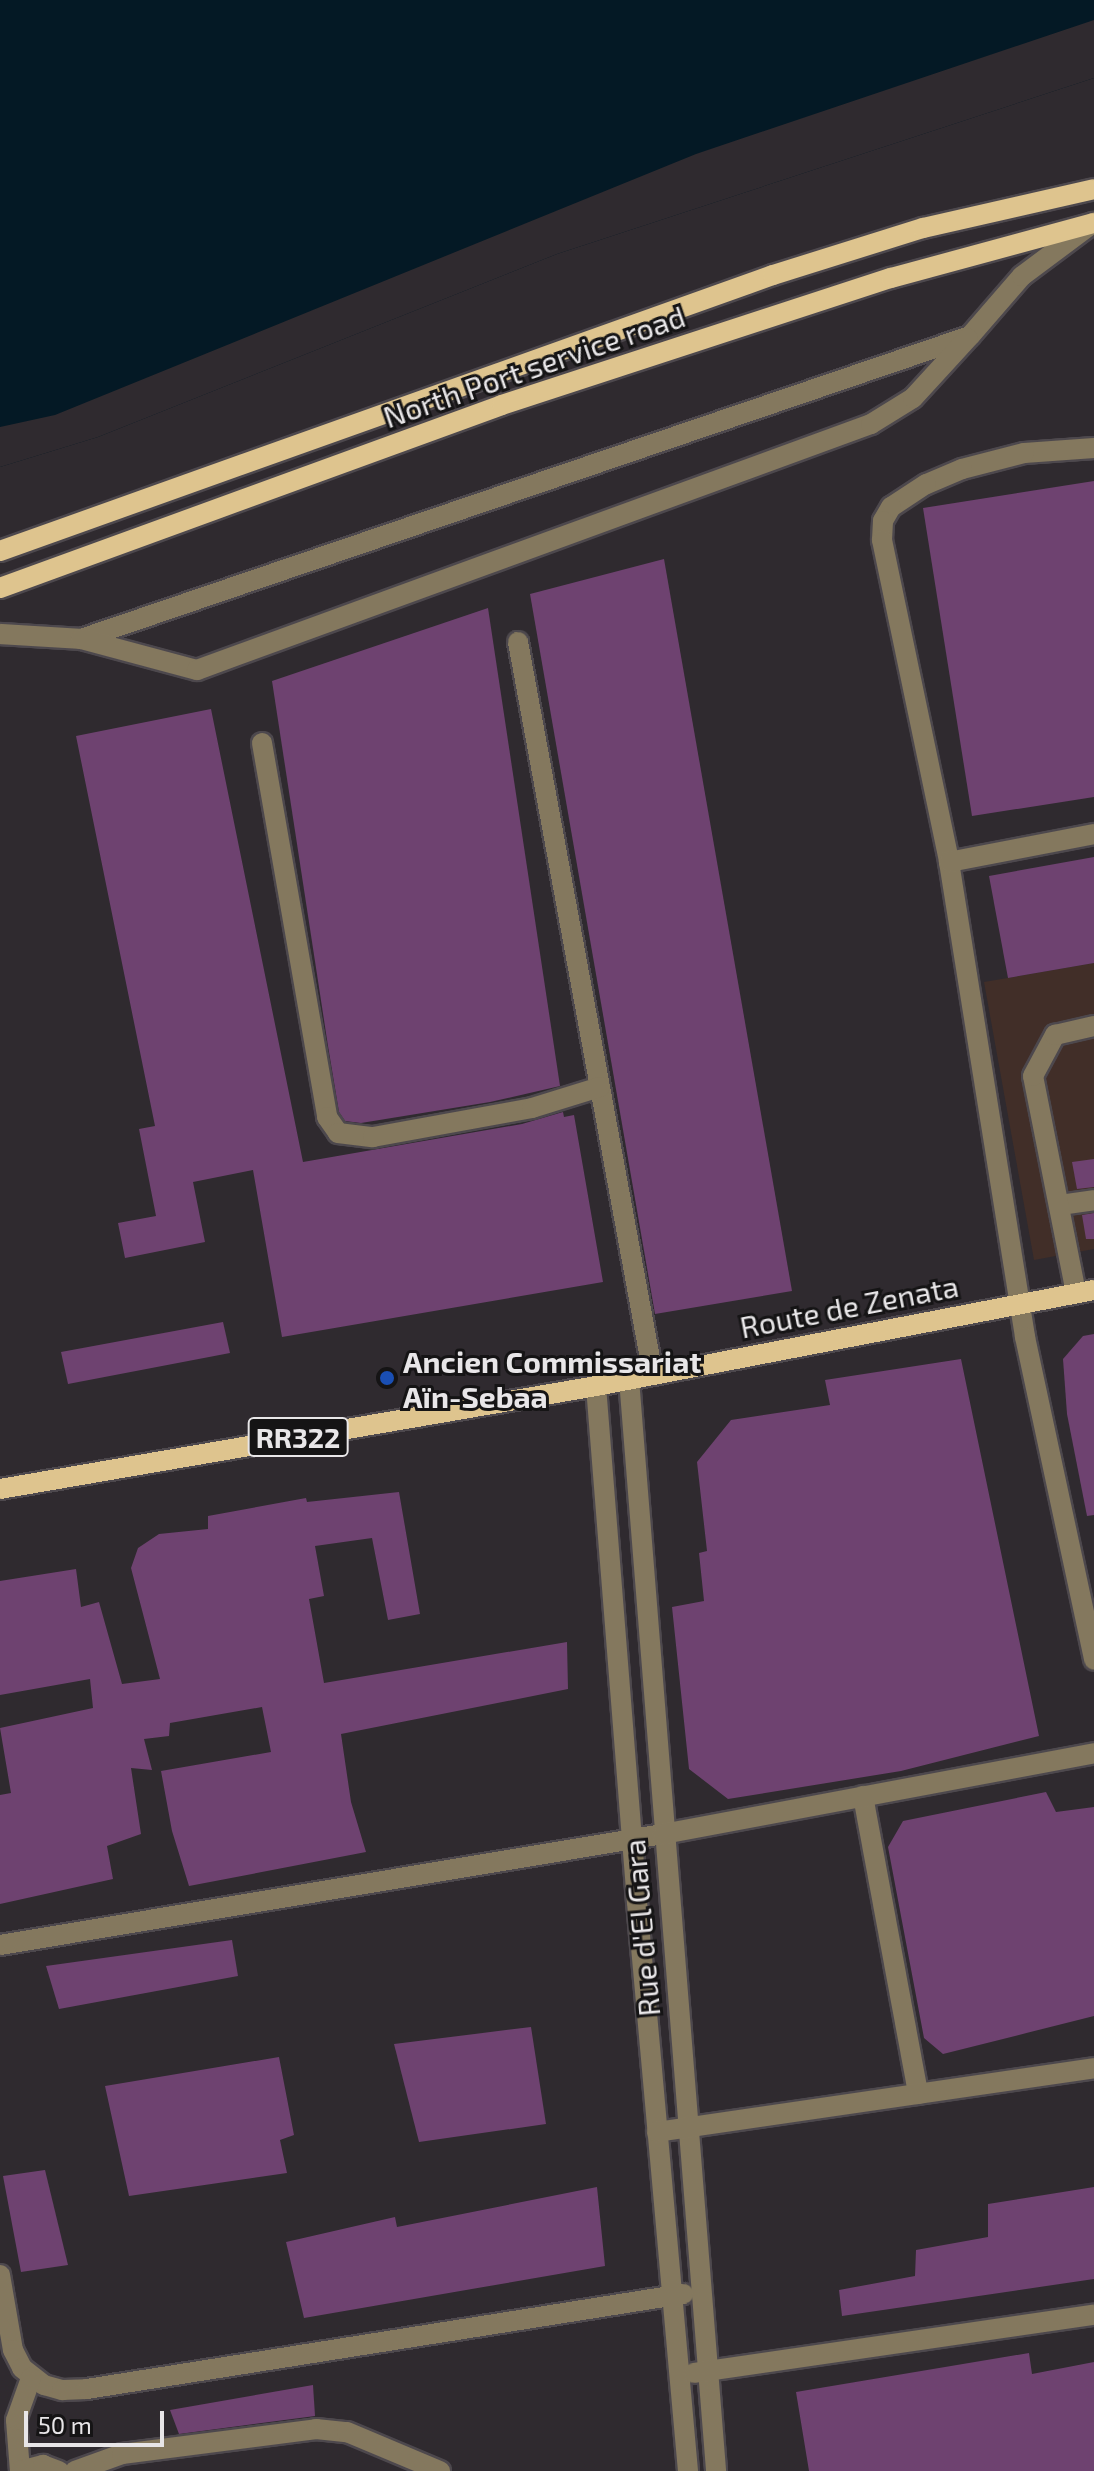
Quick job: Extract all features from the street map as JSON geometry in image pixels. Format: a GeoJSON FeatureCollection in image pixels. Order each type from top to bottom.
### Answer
{"type":"FeatureCollection","features":[{"type":"Feature","properties":{"kind":"main road","name":"North Port service road"},"geometry":{"type":"LineString","coordinates":[[0,551],[773,275],[923,228],[1094,189]]}},
{"type":"Feature","properties":{"kind":"main road","name":"North Port service road"},"geometry":{"type":"LineString","coordinates":[[0,588],[502,405],[891,278],[1094,223]]}},
{"type":"Feature","properties":{"kind":"main road","name":"Route de Zenata"},"geometry":{"type":"LineString","coordinates":[[0,1489],[596,1386],[1085,1292]]}},
{"type":"Feature","properties":{"kind":"street"},"geometry":{"type":"LineString","coordinates":[[0,634],[81,639],[197,670],[871,424],[913,398],[1022,276],[1094,223]]}},
{"type":"Feature","properties":{"kind":"street"},"geometry":{"type":"LineString","coordinates":[[81,639],[970,336]]}},
{"type":"Feature","properties":{"kind":"street"},"geometry":{"type":"LineString","coordinates":[[1094,448],[1024,453],[962,469],[900,499],[883,521],[882,540],[949,862],[1020,1303],[1084,1569],[1094,1660]]}},
{"type":"Feature","properties":{"kind":"street"},"geometry":{"type":"LineString","coordinates":[[518,642],[653,1375]]}},
{"type":"Feature","properties":{"kind":"street"},"geometry":{"type":"LineString","coordinates":[[262,743],[327,1117],[338,1133],[373,1137],[532,1108],[600,1087]]}},
{"type":"Feature","properties":{"kind":"street"},"geometry":{"type":"LineString","coordinates":[[949,862],[1094,834]]}},
{"type":"Feature","properties":{"kind":"street"},"geometry":{"type":"LineString","coordinates":[[1085,1292],[1060,1205],[1033,1076],[1055,1035],[1094,1026]]}},
{"type":"Feature","properties":{"kind":"street"},"geometry":{"type":"LineString","coordinates":[[1060,1205],[1094,1200]]}},
{"type":"Feature","properties":{"kind":"street","name":"Rue d'El Gara"},"geometry":{"type":"LineString","coordinates":[[629,1379],[716,2471]]}},
{"type":"Feature","properties":{"kind":"street","name":"Rue d'El Gara"},"geometry":{"type":"LineString","coordinates":[[596,1386],[631,1839],[688,2471]]}},
{"type":"Feature","properties":{"kind":"street"},"geometry":{"type":"LineString","coordinates":[[0,1945],[663,1834],[1094,1753]]}},
{"type":"Feature","properties":{"kind":"street"},"geometry":{"type":"LineString","coordinates":[[863,1796],[918,2094]]}},
{"type":"Feature","properties":{"kind":"street"},"geometry":{"type":"LineString","coordinates":[[657,2132],[1094,2068]]}},
{"type":"Feature","properties":{"kind":"street"},"geometry":{"type":"LineString","coordinates":[[0,2275],[13,2350],[31,2378],[62,2390],[87,2389],[700,2293]]}},
{"type":"Feature","properties":{"kind":"street"},"geometry":{"type":"LineString","coordinates":[[679,2376],[1094,2315]]}},
{"type":"Feature","properties":{"kind":"street"},"geometry":{"type":"LineString","coordinates":[[31,2378],[18,2408],[20,2471],[43,2465],[59,2471]]}},
{"type":"Feature","properties":{"kind":"street"},"geometry":{"type":"LineString","coordinates":[[75,2471],[122,2454],[316,2429],[347,2432],[440,2471]]}},
{"type":"Feature","properties":{"kind":"shaded area"},"geometry":{"type":"Polygon","coordinates":[[[1094,963],[1094,1249],[1034,1260],[984,982],[1094,963]]]}},
{"type":"Feature","properties":{"kind":"water"},"geometry":{"type":"Polygon","coordinates":[[[0,0],[1094,0],[1094,78],[557,254],[98,437],[0,467],[0,0]]]}},
{"type":"Feature","properties":{"kind":"pier"},"geometry":{"type":"Polygon","coordinates":[[[1094,20],[1094,78],[557,254],[98,437],[0,467],[0,427],[55,415],[696,154],[1094,20]]]}},
{"type":"Feature","properties":{"kind":"building"},"geometry":{"type":"Polygon","coordinates":[[[1094,481],[1094,797],[972,816],[923,508],[1094,481]]]}},
{"type":"Feature","properties":{"kind":"building"},"geometry":{"type":"Polygon","coordinates":[[[664,559],[792,1291],[655,1314],[530,594],[664,559]]]}},
{"type":"Feature","properties":{"kind":"building"},"geometry":{"type":"Polygon","coordinates":[[[488,608],[560,1086],[490,1102],[361,1123],[345,1121],[339,1112],[328,1046],[272,681],[488,608]]]}},
{"type":"Feature","properties":{"kind":"building"},"geometry":{"type":"Polygon","coordinates":[[[211,709],[303,1162],[522,1124],[563,1112],[564,1117],[574,1115],[603,1282],[282,1337],[253,1170],[193,1182],[205,1242],[125,1258],[118,1223],[156,1216],[139,1129],[155,1126],[76,736],[211,709]]]}},
{"type":"Feature","properties":{"kind":"building"},"geometry":{"type":"Polygon","coordinates":[[[1094,857],[1094,963],[1008,978],[989,876],[1094,857]]]}},
{"type":"Feature","properties":{"kind":"building"},"geometry":{"type":"Polygon","coordinates":[[[1094,1159],[1094,1187],[1077,1189],[1072,1162],[1094,1159]]]}},
{"type":"Feature","properties":{"kind":"building"},"geometry":{"type":"Polygon","coordinates":[[[1094,1213],[1094,1239],[1086,1239],[1082,1215],[1094,1213]]]}},
{"type":"Feature","properties":{"kind":"building"},"geometry":{"type":"Polygon","coordinates":[[[223,1322],[230,1353],[68,1384],[61,1352],[223,1322]]]}},
{"type":"Feature","properties":{"kind":"building"},"geometry":{"type":"Polygon","coordinates":[[[1094,1334],[1094,1515],[1087,1516],[1067,1414],[1063,1359],[1083,1336],[1094,1334]]]}},
{"type":"Feature","properties":{"kind":"building"},"geometry":{"type":"Polygon","coordinates":[[[961,1359],[1039,1736],[901,1771],[728,1799],[689,1769],[672,1607],[704,1601],[699,1553],[707,1551],[697,1462],[731,1420],[830,1405],[825,1380],[961,1359]]]}},
{"type":"Feature","properties":{"kind":"building"},"geometry":{"type":"Polygon","coordinates":[[[399,1492],[420,1614],[388,1620],[372,1538],[315,1546],[324,1596],[309,1599],[324,1683],[567,1642],[568,1689],[341,1734],[351,1802],[366,1852],[189,1886],[172,1831],[161,1771],[271,1752],[262,1707],[170,1723],[169,1736],[144,1739],[152,1770],[131,1768],[141,1834],[107,1846],[113,1879],[0,1904],[0,1795],[11,1793],[0,1728],[93,1708],[90,1679],[0,1695],[0,1581],[76,1569],[81,1607],[99,1602],[122,1684],[160,1679],[131,1568],[138,1548],[159,1534],[208,1529],[208,1516],[306,1498],[307,1502],[399,1492]]]}},
{"type":"Feature","properties":{"kind":"building"},"geometry":{"type":"Polygon","coordinates":[[[1046,1792],[1056,1812],[1094,1807],[1094,2016],[943,2054],[924,2038],[888,1847],[903,1821],[1046,1792]]]}},
{"type":"Feature","properties":{"kind":"building"},"geometry":{"type":"Polygon","coordinates":[[[232,1940],[238,1976],[59,2009],[46,1966],[232,1940]]]}},
{"type":"Feature","properties":{"kind":"building"},"geometry":{"type":"Polygon","coordinates":[[[531,2027],[546,2124],[419,2142],[394,2044],[531,2027]]]}},
{"type":"Feature","properties":{"kind":"building"},"geometry":{"type":"Polygon","coordinates":[[[279,2057],[294,2135],[280,2140],[287,2173],[129,2196],[105,2086],[279,2057]]]}},
{"type":"Feature","properties":{"kind":"building"},"geometry":{"type":"Polygon","coordinates":[[[45,2170],[68,2265],[21,2272],[3,2176],[45,2170]]]}},
{"type":"Feature","properties":{"kind":"building"},"geometry":{"type":"Polygon","coordinates":[[[597,2187],[605,2266],[304,2318],[286,2242],[395,2217],[397,2227],[597,2187]]]}},
{"type":"Feature","properties":{"kind":"building"},"geometry":{"type":"Polygon","coordinates":[[[1094,2187],[1094,2279],[842,2316],[839,2290],[915,2276],[916,2250],[988,2237],[988,2204],[1094,2187]]]}},
{"type":"Feature","properties":{"kind":"building"},"geometry":{"type":"Polygon","coordinates":[[[1029,2353],[1032,2374],[1094,2362],[1094,2471],[809,2471],[796,2392],[1029,2353]]]}},
{"type":"Feature","properties":{"kind":"building"},"geometry":{"type":"Polygon","coordinates":[[[313,2385],[315,2416],[179,2434],[170,2410],[313,2385]]]}},
{"type":"Feature","properties":{"kind":"place","name":"Ancien Commissariat Aïn-Sebaa"},"geometry":{"type":"Point","coordinates":[387,1378]}}]}
